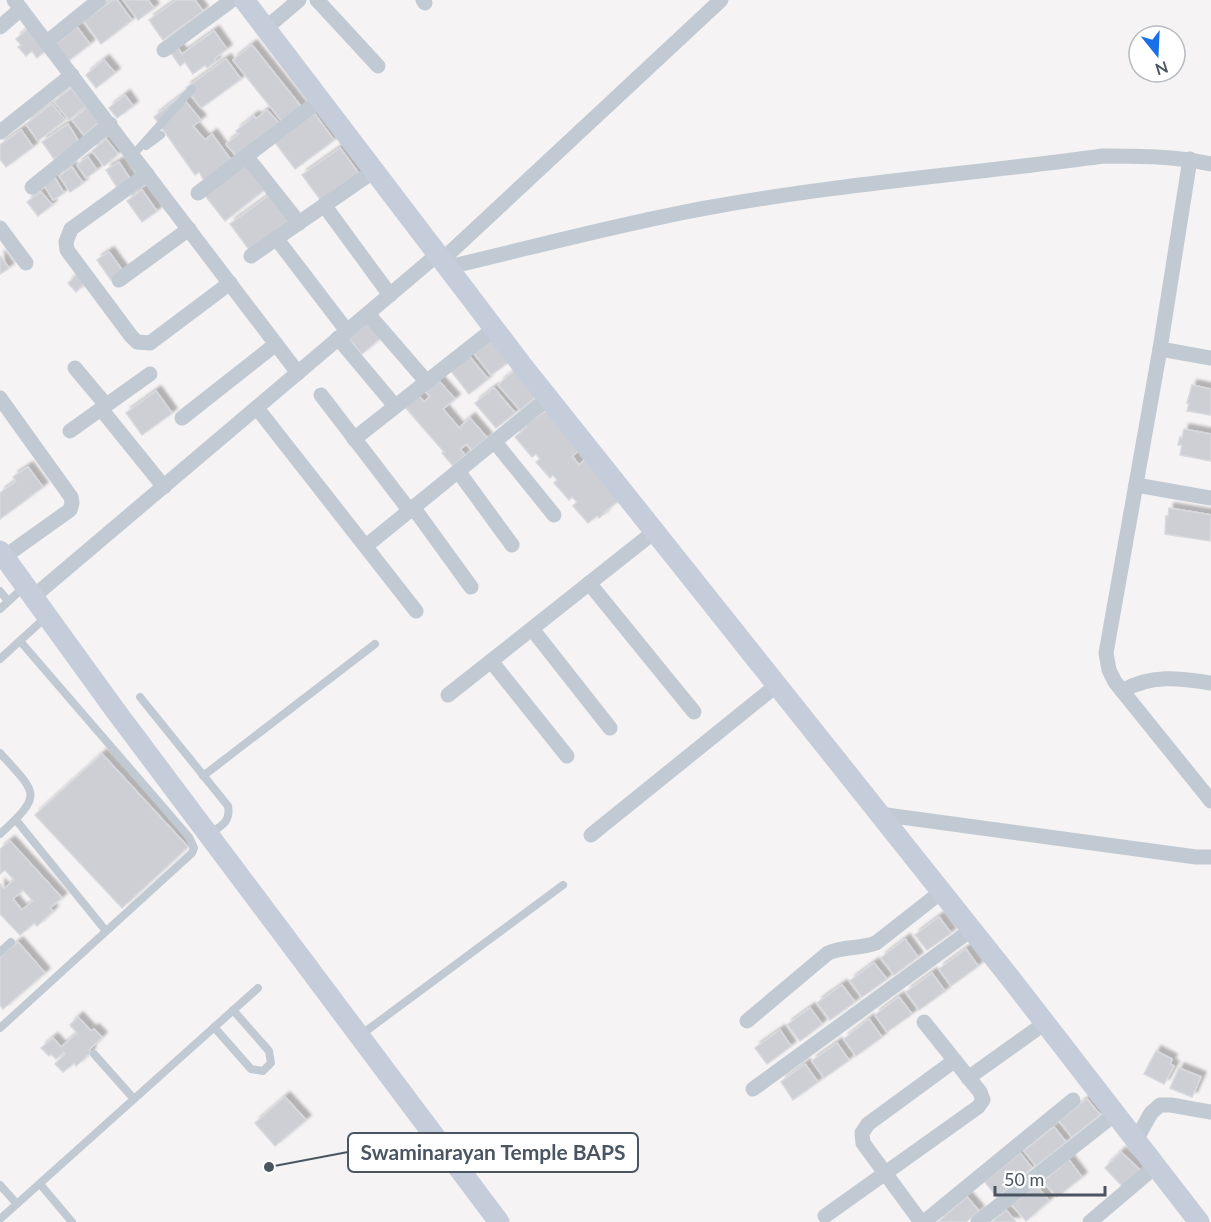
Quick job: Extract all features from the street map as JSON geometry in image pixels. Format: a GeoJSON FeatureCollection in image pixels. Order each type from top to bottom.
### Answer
{"type":"FeatureCollection","features":[{"type":"Feature","properties":{"kind":"street"},"geometry":{"type":"LineString","coordinates":[[47,42],[99,0]]}},
{"type":"Feature","properties":{"kind":"street"},"geometry":{"type":"LineString","coordinates":[[164,50],[232,0]]}},
{"type":"Feature","properties":{"kind":"street"},"geometry":{"type":"LineString","coordinates":[[244,0],[548,398],[1045,1023],[1199,1222]]}},
{"type":"Feature","properties":{"kind":"street"},"geometry":{"type":"LineString","coordinates":[[266,28],[300,0]]}},
{"type":"Feature","properties":{"kind":"street"},"geometry":{"type":"LineString","coordinates":[[317,0],[378,66]]}},
{"type":"Feature","properties":{"kind":"street"},"geometry":{"type":"LineString","coordinates":[[29,591],[164,487],[390,295],[443,260],[721,0]]}},
{"type":"Feature","properties":{"kind":"street"},"geometry":{"type":"LineString","coordinates":[[0,27],[18,5],[298,373]]}},
{"type":"Feature","properties":{"kind":"street"},"geometry":{"type":"LineString","coordinates":[[0,132],[72,75]]}},
{"type":"Feature","properties":{"kind":"street"},"geometry":{"type":"LineString","coordinates":[[198,193],[320,100]]}},
{"type":"Feature","properties":{"kind":"street"},"geometry":{"type":"LineString","coordinates":[[32,187],[110,124]]}},
{"type":"Feature","properties":{"kind":"street"},"geometry":{"type":"LineString","coordinates":[[246,156],[299,223]]}},
{"type":"Feature","properties":{"kind":"street"},"geometry":{"type":"LineString","coordinates":[[443,260],[707,207],[1103,156],[1190,159],[1211,164]]}},
{"type":"Feature","properties":{"kind":"street"},"geometry":{"type":"LineString","coordinates":[[1190,159],[1160,349],[1106,653],[1109,670],[1122,691],[1211,801]]}},
{"type":"Feature","properties":{"kind":"street"},"geometry":{"type":"LineString","coordinates":[[251,256],[374,171]]}},
{"type":"Feature","properties":{"kind":"street"},"geometry":{"type":"LineString","coordinates":[[147,174],[71,229],[66,243],[67,250],[131,336],[137,342],[150,343],[230,283]]}},
{"type":"Feature","properties":{"kind":"street"},"geometry":{"type":"LineString","coordinates":[[324,205],[390,295]]}},
{"type":"Feature","properties":{"kind":"street"},"geometry":{"type":"LineString","coordinates":[[0,228],[26,263]]}},
{"type":"Feature","properties":{"kind":"street"},"geometry":{"type":"LineString","coordinates":[[119,280],[189,230]]}},
{"type":"Feature","properties":{"kind":"street"},"geometry":{"type":"LineString","coordinates":[[276,238],[395,406]]}},
{"type":"Feature","properties":{"kind":"street"},"geometry":{"type":"LineString","coordinates":[[368,314],[426,381]]}},
{"type":"Feature","properties":{"kind":"street"},"geometry":{"type":"LineString","coordinates":[[354,439],[495,328]]}},
{"type":"Feature","properties":{"kind":"street"},"geometry":{"type":"LineString","coordinates":[[182,418],[276,344]]}},
{"type":"Feature","properties":{"kind":"street"},"geometry":{"type":"LineString","coordinates":[[1160,349],[1211,358]]}},
{"type":"Feature","properties":{"kind":"street"},"geometry":{"type":"LineString","coordinates":[[75,368],[164,487]]}},
{"type":"Feature","properties":{"kind":"street"},"geometry":{"type":"LineString","coordinates":[[70,431],[150,374]]}},
{"type":"Feature","properties":{"kind":"street"},"geometry":{"type":"LineString","coordinates":[[321,395],[471,587]]}},
{"type":"Feature","properties":{"kind":"street"},"geometry":{"type":"LineString","coordinates":[[0,398],[72,503],[70,510],[2,554],[208,835],[499,1222]]}},
{"type":"Feature","properties":{"kind":"street"},"geometry":{"type":"LineString","coordinates":[[366,546],[548,398]]}},
{"type":"Feature","properties":{"kind":"street"},"geometry":{"type":"LineString","coordinates":[[257,408],[416,611]]}},
{"type":"Feature","properties":{"kind":"street"},"geometry":{"type":"LineString","coordinates":[[495,442],[554,515]]}},
{"type":"Feature","properties":{"kind":"street"},"geometry":{"type":"LineString","coordinates":[[458,471],[512,545]]}},
{"type":"Feature","properties":{"kind":"street"},"geometry":{"type":"LineString","coordinates":[[1136,485],[1211,498]]}},
{"type":"Feature","properties":{"kind":"street"},"geometry":{"type":"LineString","coordinates":[[448,695],[654,532]]}},
{"type":"Feature","properties":{"kind":"street"},"geometry":{"type":"LineString","coordinates":[[589,583],[694,712]]}},
{"type":"Feature","properties":{"kind":"street"},"geometry":{"type":"LineString","coordinates":[[532,629],[610,728]]}},
{"type":"Feature","properties":{"kind":"street"},"geometry":{"type":"LineString","coordinates":[[491,661],[567,756]]}},
{"type":"Feature","properties":{"kind":"street"},"geometry":{"type":"LineString","coordinates":[[1122,691],[1134,684],[1158,678],[1179,678],[1211,683]]}},
{"type":"Feature","properties":{"kind":"street"},"geometry":{"type":"LineString","coordinates":[[591,834],[777,685]]}},
{"type":"Feature","properties":{"kind":"street"},"geometry":{"type":"LineString","coordinates":[[879,814],[1196,857],[1211,857]]}},
{"type":"Feature","properties":{"kind":"street"},"geometry":{"type":"LineString","coordinates":[[747,1021],[828,953],[839,948],[866,947],[876,943],[941,892]]}},
{"type":"Feature","properties":{"kind":"street"},"geometry":{"type":"LineString","coordinates":[[753,1089],[971,930]]}},
{"type":"Feature","properties":{"kind":"street"},"geometry":{"type":"LineString","coordinates":[[825,1216],[978,1107],[983,1100],[980,1092],[924,1022]]}},
{"type":"Feature","properties":{"kind":"street"},"geometry":{"type":"LineString","coordinates":[[968,1078],[1045,1023]]}},
{"type":"Feature","properties":{"kind":"street"},"geometry":{"type":"LineString","coordinates":[[954,1061],[868,1124],[862,1133],[863,1143],[884,1174],[923,1222],[1073,1100]]}},
{"type":"Feature","properties":{"kind":"street"},"geometry":{"type":"LineString","coordinates":[[1136,1140],[1151,1113],[1160,1105],[1211,1112]]}},
{"type":"Feature","properties":{"kind":"street"},"geometry":{"type":"LineString","coordinates":[[978,1222],[1115,1114]]}},
{"type":"Feature","properties":{"kind":"street"},"geometry":{"type":"LineString","coordinates":[[1090,1222],[1156,1166]]}},
{"type":"Feature","properties":{"kind":"lane"},"geometry":{"type":"LineString","coordinates":[[133,155],[192,88]]}},
{"type":"Feature","properties":{"kind":"lane"},"geometry":{"type":"LineString","coordinates":[[133,155],[161,135]]}},
{"type":"Feature","properties":{"kind":"lane"},"geometry":{"type":"LineString","coordinates":[[0,591],[8,602]]}},
{"type":"Feature","properties":{"kind":"lane"},"geometry":{"type":"LineString","coordinates":[[0,609],[29,591]]}},
{"type":"Feature","properties":{"kind":"lane"},"geometry":{"type":"LineString","coordinates":[[0,659],[47,616]]}},
{"type":"Feature","properties":{"kind":"lane"},"geometry":{"type":"LineString","coordinates":[[0,1028],[192,854],[194,848],[193,842],[21,641]]}},
{"type":"Feature","properties":{"kind":"lane"},"geometry":{"type":"LineString","coordinates":[[203,776],[375,644]]}},
{"type":"Feature","properties":{"kind":"lane"},"geometry":{"type":"LineString","coordinates":[[140,697],[228,806],[230,814],[227,821],[208,835]]}},
{"type":"Feature","properties":{"kind":"lane"},"geometry":{"type":"LineString","coordinates":[[0,753],[30,786],[31,796],[29,805],[0,834]]}},
{"type":"Feature","properties":{"kind":"lane"},"geometry":{"type":"LineString","coordinates":[[16,820],[106,931]]}},
{"type":"Feature","properties":{"kind":"lane"},"geometry":{"type":"LineString","coordinates":[[359,1036],[563,885]]}},
{"type":"Feature","properties":{"kind":"lane"},"geometry":{"type":"LineString","coordinates":[[0,952],[11,942]]}},
{"type":"Feature","properties":{"kind":"lane"},"geometry":{"type":"LineString","coordinates":[[0,1219],[258,988]]}},
{"type":"Feature","properties":{"kind":"lane"},"geometry":{"type":"LineString","coordinates":[[214,1027],[251,1069],[263,1071],[271,1063],[269,1051],[233,1010]]}},
{"type":"Feature","properties":{"kind":"lane"},"geometry":{"type":"LineString","coordinates":[[94,1054],[134,1099]]}},
{"type":"Feature","properties":{"kind":"lane"},"geometry":{"type":"LineString","coordinates":[[40,1184],[72,1222]]}},
{"type":"Feature","properties":{"kind":"lane"},"geometry":{"type":"LineString","coordinates":[[0,1185],[17,1204]]}},
{"type":"Feature","properties":{"kind":"building"},"geometry":{"type":"Polygon","coordinates":[[[113,0],[117,0],[132,20],[101,44],[84,21],[113,0]]]}},
{"type":"Feature","properties":{"kind":"building"},"geometry":{"type":"Polygon","coordinates":[[[123,0],[148,0],[154,8],[138,20],[123,0]]]}},
{"type":"Feature","properties":{"kind":"building"},"geometry":{"type":"Polygon","coordinates":[[[177,0],[195,0],[203,11],[163,40],[149,20],[177,0]]]}},
{"type":"Feature","properties":{"kind":"building"},"geometry":{"type":"Polygon","coordinates":[[[77,27],[90,44],[67,62],[54,46],[77,27]]]}},
{"type":"Feature","properties":{"kind":"building"},"geometry":{"type":"Polygon","coordinates":[[[29,28],[47,49],[37,58],[32,51],[26,56],[18,47],[21,45],[16,39],[29,28]]]}},
{"type":"Feature","properties":{"kind":"building"},"geometry":{"type":"Polygon","coordinates":[[[214,31],[227,49],[214,59],[216,61],[207,68],[205,65],[193,74],[185,62],[180,66],[171,53],[178,48],[182,54],[214,31]]]}},
{"type":"Feature","properties":{"kind":"building"},"geometry":{"type":"Polygon","coordinates":[[[252,45],[303,109],[284,124],[233,60],[252,45]]]}},
{"type":"Feature","properties":{"kind":"building"},"geometry":{"type":"Polygon","coordinates":[[[226,59],[241,79],[201,108],[186,88],[226,59]]]}},
{"type":"Feature","properties":{"kind":"building"},"geometry":{"type":"Polygon","coordinates":[[[104,60],[115,73],[96,88],[86,75],[104,60]]]}},
{"type":"Feature","properties":{"kind":"building"},"geometry":{"type":"Polygon","coordinates":[[[71,88],[86,106],[69,120],[54,102],[71,88]]]}},
{"type":"Feature","properties":{"kind":"building"},"geometry":{"type":"Polygon","coordinates":[[[125,95],[133,106],[117,118],[109,108],[125,95]]]}},
{"type":"Feature","properties":{"kind":"building"},"geometry":{"type":"Polygon","coordinates":[[[181,96],[201,120],[193,126],[205,140],[212,134],[231,160],[206,180],[199,172],[195,175],[154,117],[181,96]]]}},
{"type":"Feature","properties":{"kind":"building"},"geometry":{"type":"Polygon","coordinates":[[[52,104],[65,120],[38,141],[26,124],[52,104]]]}},
{"type":"Feature","properties":{"kind":"building"},"geometry":{"type":"Polygon","coordinates":[[[88,107],[100,122],[84,135],[72,120],[88,107]]]}},
{"type":"Feature","properties":{"kind":"building"},"geometry":{"type":"Polygon","coordinates":[[[267,110],[280,124],[239,159],[226,144],[239,134],[236,131],[254,116],[256,119],[267,110]]]}},
{"type":"Feature","properties":{"kind":"building"},"geometry":{"type":"Polygon","coordinates":[[[314,113],[334,140],[295,169],[274,141],[314,113]]]}},
{"type":"Feature","properties":{"kind":"building"},"geometry":{"type":"Polygon","coordinates":[[[68,124],[79,142],[54,159],[42,142],[68,124]]]}},
{"type":"Feature","properties":{"kind":"building"},"geometry":{"type":"Polygon","coordinates":[[[21,130],[33,147],[6,167],[0,159],[0,145],[21,130]]]}},
{"type":"Feature","properties":{"kind":"building"},"geometry":{"type":"Polygon","coordinates":[[[106,139],[118,154],[104,166],[92,151],[106,139]]]}},
{"type":"Feature","properties":{"kind":"building"},"geometry":{"type":"Polygon","coordinates":[[[340,148],[360,175],[322,202],[302,175],[340,148]]]}},
{"type":"Feature","properties":{"kind":"building"},"geometry":{"type":"Polygon","coordinates":[[[88,157],[97,170],[86,178],[77,165],[88,157]]]}},
{"type":"Feature","properties":{"kind":"building"},"geometry":{"type":"Polygon","coordinates":[[[119,162],[131,180],[118,189],[106,170],[119,162]]]}},
{"type":"Feature","properties":{"kind":"building"},"geometry":{"type":"Polygon","coordinates":[[[243,163],[264,190],[225,221],[203,193],[243,163]]]}},
{"type":"Feature","properties":{"kind":"building"},"geometry":{"type":"Polygon","coordinates":[[[72,167],[83,183],[70,192],[59,176],[72,167]]]}},
{"type":"Feature","properties":{"kind":"building"},"geometry":{"type":"Polygon","coordinates":[[[55,178],[64,193],[53,200],[44,185],[55,178]]]}},
{"type":"Feature","properties":{"kind":"building"},"geometry":{"type":"Polygon","coordinates":[[[142,190],[157,211],[142,222],[127,201],[142,190]]]}},
{"type":"Feature","properties":{"kind":"building"},"geometry":{"type":"Polygon","coordinates":[[[41,192],[52,205],[38,216],[27,202],[41,192]]]}},
{"type":"Feature","properties":{"kind":"building"},"geometry":{"type":"Polygon","coordinates":[[[271,194],[291,221],[250,251],[230,224],[271,194]]]}},
{"type":"Feature","properties":{"kind":"building"},"geometry":{"type":"Polygon","coordinates":[[[109,252],[123,271],[111,280],[97,260],[109,252]]]}},
{"type":"Feature","properties":{"kind":"building"},"geometry":{"type":"Polygon","coordinates":[[[0,256],[9,268],[0,274],[0,256]]]}},
{"type":"Feature","properties":{"kind":"building"},"geometry":{"type":"Polygon","coordinates":[[[78,274],[86,282],[76,292],[68,283],[78,274]]]}},
{"type":"Feature","properties":{"kind":"building"},"geometry":{"type":"Polygon","coordinates":[[[369,321],[383,336],[362,354],[349,339],[369,321]]]}},
{"type":"Feature","properties":{"kind":"building"},"geometry":{"type":"Polygon","coordinates":[[[491,336],[510,361],[491,375],[472,351],[491,336]]]}},
{"type":"Feature","properties":{"kind":"building"},"geometry":{"type":"Polygon","coordinates":[[[469,356],[488,379],[469,394],[451,371],[469,356]]]}},
{"type":"Feature","properties":{"kind":"building"},"geometry":{"type":"Polygon","coordinates":[[[515,370],[537,396],[520,410],[498,385],[515,370]]]}},
{"type":"Feature","properties":{"kind":"building"},"geometry":{"type":"Polygon","coordinates":[[[438,380],[455,399],[443,409],[459,428],[470,418],[487,438],[472,450],[467,444],[460,449],[465,455],[453,466],[442,453],[444,452],[405,407],[419,396],[424,402],[430,396],[425,391],[438,380]]]}},
{"type":"Feature","properties":{"kind":"building"},"geometry":{"type":"Polygon","coordinates":[[[1192,385],[1211,389],[1211,415],[1187,411],[1192,385]]]}},
{"type":"Feature","properties":{"kind":"building"},"geometry":{"type":"Polygon","coordinates":[[[494,388],[515,413],[496,428],[475,403],[494,388]]]}},
{"type":"Feature","properties":{"kind":"building"},"geometry":{"type":"Polygon","coordinates":[[[156,391],[172,413],[142,435],[126,413],[156,391]]]}},
{"type":"Feature","properties":{"kind":"building"},"geometry":{"type":"Polygon","coordinates":[[[549,409],[582,448],[572,456],[579,465],[589,456],[624,497],[599,518],[597,516],[588,523],[573,506],[577,502],[572,497],[569,500],[554,483],[557,480],[553,475],[550,478],[536,462],[540,459],[536,454],[532,457],[515,437],[527,427],[525,425],[549,409]]]}},
{"type":"Feature","properties":{"kind":"building"},"geometry":{"type":"Polygon","coordinates":[[[1184,429],[1211,434],[1211,461],[1180,455],[1182,445],[1178,445],[1184,429]]]}},
{"type":"Feature","properties":{"kind":"building"},"geometry":{"type":"Polygon","coordinates":[[[28,467],[43,487],[0,519],[0,493],[16,481],[13,477],[28,467]]]}},
{"type":"Feature","properties":{"kind":"building"},"geometry":{"type":"Polygon","coordinates":[[[1169,508],[1211,515],[1210,541],[1165,534],[1169,508]]]}},
{"type":"Feature","properties":{"kind":"building"},"geometry":{"type":"Polygon","coordinates":[[[102,754],[188,847],[122,908],[35,815],[102,754]]]}},
{"type":"Feature","properties":{"kind":"building"},"geometry":{"type":"Polygon","coordinates":[[[10,841],[62,898],[50,908],[53,911],[37,926],[34,923],[20,935],[0,914],[0,884],[4,889],[14,880],[5,870],[0,874],[0,849],[10,841]],[[23,890],[13,899],[22,910],[33,901],[23,890]]]}},
{"type":"Feature","properties":{"kind":"building"},"geometry":{"type":"Polygon","coordinates":[[[939,917],[951,933],[927,950],[915,935],[939,917]]]}},
{"type":"Feature","properties":{"kind":"building"},"geometry":{"type":"Polygon","coordinates":[[[905,939],[918,957],[894,975],[881,958],[905,939]]]}},
{"type":"Feature","properties":{"kind":"building"},"geometry":{"type":"Polygon","coordinates":[[[18,942],[45,973],[3,1009],[0,1005],[0,957],[18,942]]]}},
{"type":"Feature","properties":{"kind":"building"},"geometry":{"type":"Polygon","coordinates":[[[966,949],[978,966],[951,986],[939,969],[966,949]]]}},
{"type":"Feature","properties":{"kind":"building"},"geometry":{"type":"Polygon","coordinates":[[[874,963],[887,979],[862,997],[850,981],[874,963]]]}},
{"type":"Feature","properties":{"kind":"building"},"geometry":{"type":"Polygon","coordinates":[[[932,973],[945,991],[919,1010],[906,992],[932,973]]]}},
{"type":"Feature","properties":{"kind":"building"},"geometry":{"type":"Polygon","coordinates":[[[842,985],[855,1002],[830,1020],[817,1003],[842,985]]]}},
{"type":"Feature","properties":{"kind":"building"},"geometry":{"type":"Polygon","coordinates":[[[899,997],[912,1014],[887,1032],[875,1015],[899,997]]]}},
{"type":"Feature","properties":{"kind":"building"},"geometry":{"type":"Polygon","coordinates":[[[810,1008],[822,1024],[800,1041],[787,1025],[810,1008]]]}},
{"type":"Feature","properties":{"kind":"building"},"geometry":{"type":"Polygon","coordinates":[[[78,1017],[91,1031],[94,1029],[102,1037],[89,1050],[91,1052],[76,1066],[74,1063],[63,1072],[55,1064],[65,1054],[64,1052],[56,1059],[41,1048],[53,1038],[61,1047],[77,1033],[70,1025],[78,1017]]]}},
{"type":"Feature","properties":{"kind":"building"},"geometry":{"type":"Polygon","coordinates":[[[869,1019],[882,1037],[856,1056],[844,1039],[869,1019]]]}},
{"type":"Feature","properties":{"kind":"building"},"geometry":{"type":"Polygon","coordinates":[[[780,1030],[791,1046],[767,1064],[755,1048],[780,1030]]]}},
{"type":"Feature","properties":{"kind":"building"},"geometry":{"type":"Polygon","coordinates":[[[837,1043],[849,1060],[824,1078],[812,1061],[837,1043]]]}},
{"type":"Feature","properties":{"kind":"building"},"geometry":{"type":"Polygon","coordinates":[[[1156,1051],[1172,1059],[1170,1064],[1174,1066],[1164,1084],[1144,1074],[1156,1051]]]}},
{"type":"Feature","properties":{"kind":"building"},"geometry":{"type":"Polygon","coordinates":[[[805,1064],[818,1082],[793,1100],[781,1082],[805,1064]]]}},
{"type":"Feature","properties":{"kind":"building"},"geometry":{"type":"Polygon","coordinates":[[[1179,1068],[1201,1077],[1192,1097],[1170,1088],[1179,1068]]]}},
{"type":"Feature","properties":{"kind":"building"},"geometry":{"type":"Polygon","coordinates":[[[285,1097],[306,1120],[275,1146],[255,1123],[285,1097]]]}},
{"type":"Feature","properties":{"kind":"building"},"geometry":{"type":"Polygon","coordinates":[[[1087,1099],[1100,1115],[1072,1137],[1059,1121],[1087,1099]]]}},
{"type":"Feature","properties":{"kind":"building"},"geometry":{"type":"Polygon","coordinates":[[[1054,1127],[1066,1142],[1036,1166],[1024,1151],[1054,1127]]]}},
{"type":"Feature","properties":{"kind":"building"},"geometry":{"type":"Polygon","coordinates":[[[1121,1152],[1140,1170],[1123,1187],[1105,1168],[1121,1152]]]}},
{"type":"Feature","properties":{"kind":"building"},"geometry":{"type":"Polygon","coordinates":[[[1020,1153],[1032,1168],[997,1197],[985,1182],[1020,1153]]]}},
{"type":"Feature","properties":{"kind":"building"},"geometry":{"type":"Polygon","coordinates":[[[1069,1160],[1082,1177],[1057,1197],[1043,1181],[1069,1160]]]}},
{"type":"Feature","properties":{"kind":"building"},"geometry":{"type":"Polygon","coordinates":[[[1036,1185],[1049,1201],[1026,1221],[1012,1205],[1036,1185]]]}},
{"type":"Feature","properties":{"kind":"building"},"geometry":{"type":"Polygon","coordinates":[[[967,1197],[979,1211],[966,1222],[938,1222],[967,1197]]]}},
{"type":"Feature","properties":{"kind":"building"},"geometry":{"type":"Polygon","coordinates":[[[1006,1210],[1016,1222],[992,1222],[1006,1210]]]}},
{"type":"Feature","properties":{"kind":"place","name":"Swaminarayan Temple BAPS"},"geometry":{"type":"Point","coordinates":[269,1167]}}]}
